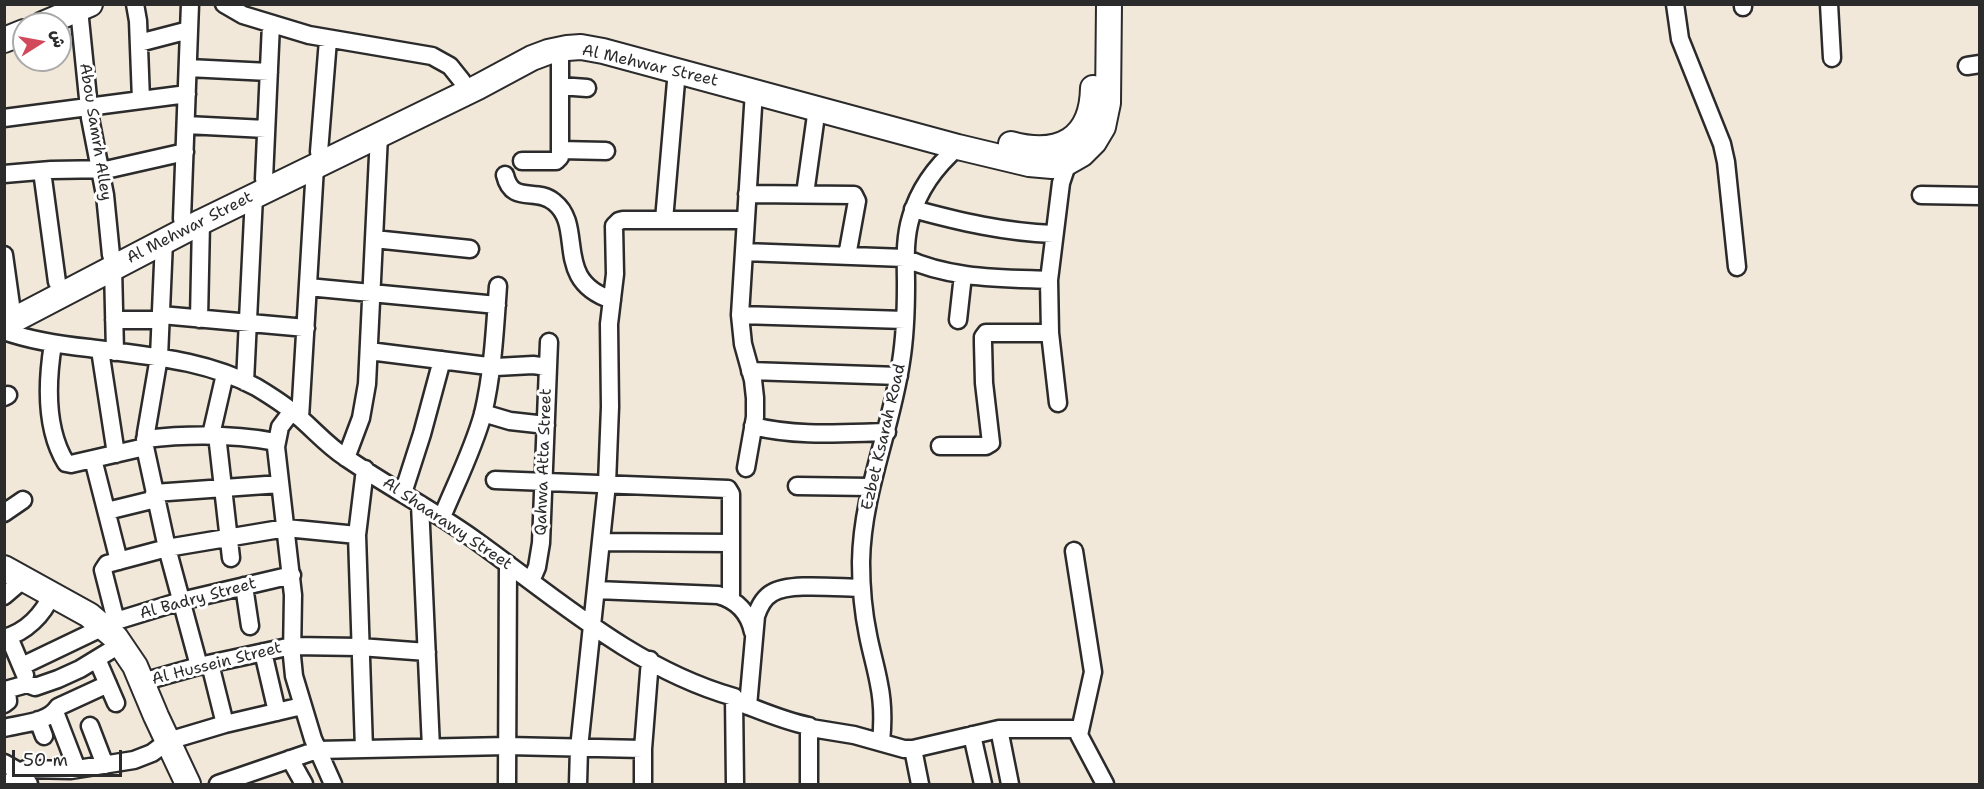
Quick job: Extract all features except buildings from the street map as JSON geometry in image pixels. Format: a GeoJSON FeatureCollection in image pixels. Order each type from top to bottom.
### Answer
{"type":"FeatureCollection","features":[{"type":"Feature","properties":{"kind":"street"},"geometry":{"type":"LineString","coordinates":[[135,4],[141,100]]}},
{"type":"Feature","properties":{"kind":"street"},"geometry":{"type":"LineString","coordinates":[[190,4],[184,152],[199,318]]}},
{"type":"Feature","properties":{"kind":"street"},"geometry":{"type":"LineString","coordinates":[[224,4],[237,13],[246,11],[271,24],[328,40],[432,56],[450,66],[462,81]]}},
{"type":"Feature","properties":{"kind":"street","name":"Al Mehwar Street"},"geometry":{"type":"LineString","coordinates":[[317,159],[379,135],[532,58],[560,49],[581,47],[645,53],[1013,145],[1040,150],[1056,147],[1070,141],[1089,117],[1093,102],[1095,4]]}},
{"type":"Feature","properties":{"kind":"street","name":"Al Mehwar Street"},"geometry":{"type":"LineString","coordinates":[[7,313],[317,159],[525,45],[555,33],[574,31],[593,33],[645,53],[677,70],[958,147],[1037,166],[1052,166],[1068,162],[1089,148],[1099,135],[1105,120],[1108,94],[1109,4]]}},
{"type":"Feature","properties":{"kind":"street"},"geometry":{"type":"LineString","coordinates":[[1675,4],[1680,39],[1722,144],[1737,267]]}},
{"type":"Feature","properties":{"kind":"street"},"geometry":{"type":"LineString","coordinates":[[1829,4],[1832,58]]}},
{"type":"Feature","properties":{"kind":"street","name":"Abou Samrh Alley"},"geometry":{"type":"LineString","coordinates":[[85,7],[88,107],[108,217],[112,261],[114,320],[107,351],[116,454]]}},
{"type":"Feature","properties":{"kind":"street"},"geometry":{"type":"LineString","coordinates":[[245,382],[259,187],[266,129],[271,24]]}},
{"type":"Feature","properties":{"kind":"street"},"geometry":{"type":"LineString","coordinates":[[139,43],[189,30]]}},
{"type":"Feature","properties":{"kind":"street"},"geometry":{"type":"LineString","coordinates":[[328,40],[317,159],[306,328],[296,414],[283,423],[276,442],[292,575],[294,676],[317,750],[333,784]]}},
{"type":"Feature","properties":{"kind":"street"},"geometry":{"type":"LineString","coordinates":[[522,161],[557,160],[560,157],[560,49]]}},
{"type":"Feature","properties":{"kind":"street"},"geometry":{"type":"LineString","coordinates":[[188,68],[269,72]]}},
{"type":"Feature","properties":{"kind":"street"},"geometry":{"type":"LineString","coordinates":[[664,220],[677,70]]}},
{"type":"Feature","properties":{"kind":"street"},"geometry":{"type":"LineString","coordinates":[[560,86],[587,88]]}},
{"type":"Feature","properties":{"kind":"street"},"geometry":{"type":"LineString","coordinates":[[746,468],[755,398],[743,344],[740,315],[754,91]]}},
{"type":"Feature","properties":{"kind":"street"},"geometry":{"type":"LineString","coordinates":[[4,118],[187,94]]}},
{"type":"Feature","properties":{"kind":"street"},"geometry":{"type":"LineString","coordinates":[[805,194],[817,108]]}},
{"type":"Feature","properties":{"kind":"street"},"geometry":{"type":"LineString","coordinates":[[186,125],[266,129]]}},
{"type":"Feature","properties":{"kind":"street"},"geometry":{"type":"LineString","coordinates":[[346,458],[359,426],[367,384],[379,135]]}},
{"type":"Feature","properties":{"kind":"street","name":"Ezbet Ksarah Road"},"geometry":{"type":"LineString","coordinates":[[882,742],[881,694],[867,635],[862,588],[863,537],[871,487],[887,432],[899,376],[905,320],[905,258],[913,209],[929,178],[958,147]]}},
{"type":"Feature","properties":{"kind":"street"},"geometry":{"type":"LineString","coordinates":[[561,150],[606,151]]}},
{"type":"Feature","properties":{"kind":"street"},"geometry":{"type":"LineString","coordinates":[[4,174],[100,170],[184,152]]}},
{"type":"Feature","properties":{"kind":"street"},"geometry":{"type":"LineString","coordinates":[[1058,403],[1050,333],[1049,280],[1062,176],[1068,162]]}},
{"type":"Feature","properties":{"kind":"street"},"geometry":{"type":"LineString","coordinates":[[42,171],[57,282]]}},
{"type":"Feature","properties":{"kind":"street"},"geometry":{"type":"LineString","coordinates":[[505,175],[509,185],[517,192],[544,197],[559,207],[567,222],[574,264],[579,275],[596,292],[612,300]]}},
{"type":"Feature","properties":{"kind":"street"},"geometry":{"type":"LineString","coordinates":[[747,194],[849,194],[856,196],[847,256]]}},
{"type":"Feature","properties":{"kind":"street"},"geometry":{"type":"LineString","coordinates":[[1921,195],[1980,196]]}},
{"type":"Feature","properties":{"kind":"street"},"geometry":{"type":"LineString","coordinates":[[913,209],[981,227],[1053,234]]}},
{"type":"Feature","properties":{"kind":"street"},"geometry":{"type":"LineString","coordinates":[[578,784],[579,748],[607,484],[610,416],[609,324],[615,274],[615,224],[621,220],[746,220]]}},
{"type":"Feature","properties":{"kind":"street","name":"Al Mehwar Street"},"geometry":{"type":"LineString","coordinates":[[7,313],[57,282],[164,241],[192,221]]}},
{"type":"Feature","properties":{"kind":"street"},"geometry":{"type":"LineString","coordinates":[[374,239],[470,249]]}},
{"type":"Feature","properties":{"kind":"street"},"geometry":{"type":"LineString","coordinates":[[164,241],[159,357],[145,443],[167,548],[182,601],[225,723]]}},
{"type":"Feature","properties":{"kind":"street"},"geometry":{"type":"LineString","coordinates":[[744,252],[905,258],[924,267],[963,275],[1049,280]]}},
{"type":"Feature","properties":{"kind":"street"},"geometry":{"type":"LineString","coordinates":[[4,255],[7,313]]}},
{"type":"Feature","properties":{"kind":"street"},"geometry":{"type":"LineString","coordinates":[[958,320],[963,275]]}},
{"type":"Feature","properties":{"kind":"street"},"geometry":{"type":"LineString","coordinates":[[442,517],[473,445],[483,412],[491,367],[498,286]]}},
{"type":"Feature","properties":{"kind":"street"},"geometry":{"type":"LineString","coordinates":[[308,287],[497,305]]}},
{"type":"Feature","properties":{"kind":"street"},"geometry":{"type":"LineString","coordinates":[[740,315],[905,320]]}},
{"type":"Feature","properties":{"kind":"street"},"geometry":{"type":"LineString","coordinates":[[114,320],[199,318],[306,328]]}},
{"type":"Feature","properties":{"kind":"street","name":"Al Shaarawy Street"},"geometry":{"type":"LineString","coordinates":[[4,331],[53,344],[193,363],[245,382],[274,398],[296,414],[346,458],[442,517],[591,626],[650,660],[711,690],[734,697],[735,701],[789,722],[855,735],[897,748],[913,748]]}},
{"type":"Feature","properties":{"kind":"street"},"geometry":{"type":"LineString","coordinates":[[940,446],[986,446],[991,443],[984,383],[983,338],[986,333],[1050,333]]}},
{"type":"Feature","properties":{"kind":"street","name":"Qahwa Atta Street"},"geometry":{"type":"LineString","coordinates":[[531,581],[541,551],[549,342]]}},
{"type":"Feature","properties":{"kind":"street"},"geometry":{"type":"LineString","coordinates":[[53,344],[49,379],[50,403],[60,449],[64,461],[68,464],[116,454],[145,443],[214,435],[276,442]]}},
{"type":"Feature","properties":{"kind":"street"},"geometry":{"type":"LineString","coordinates":[[369,351],[491,367],[533,365],[548,367]]}},
{"type":"Feature","properties":{"kind":"street"},"geometry":{"type":"LineString","coordinates":[[403,493],[442,360]]}},
{"type":"Feature","properties":{"kind":"street"},"geometry":{"type":"LineString","coordinates":[[750,371],[899,376]]}},
{"type":"Feature","properties":{"kind":"street"},"geometry":{"type":"LineString","coordinates":[[225,374],[214,435],[231,558]]}},
{"type":"Feature","properties":{"kind":"street"},"geometry":{"type":"LineString","coordinates":[[483,412],[510,421],[546,425]]}},
{"type":"Feature","properties":{"kind":"street"},"geometry":{"type":"LineString","coordinates":[[753,426],[804,434],[887,432]]}},
{"type":"Feature","properties":{"kind":"street"},"geometry":{"type":"LineString","coordinates":[[93,459],[119,561]]}},
{"type":"Feature","properties":{"kind":"street"},"geometry":{"type":"LineString","coordinates":[[364,749],[357,535],[365,469]]}},
{"type":"Feature","properties":{"kind":"street"},"geometry":{"type":"LineString","coordinates":[[495,480],[728,489],[731,492],[731,600]]}},
{"type":"Feature","properties":{"kind":"street"},"geometry":{"type":"LineString","coordinates":[[107,511],[155,496],[280,484]]}},
{"type":"Feature","properties":{"kind":"street"},"geometry":{"type":"LineString","coordinates":[[797,486],[871,487]]}},
{"type":"Feature","properties":{"kind":"street"},"geometry":{"type":"LineString","coordinates":[[4,513],[23,500]]}},
{"type":"Feature","properties":{"kind":"street"},"geometry":{"type":"LineString","coordinates":[[420,504],[431,748]]}},
{"type":"Feature","properties":{"kind":"street"},"geometry":{"type":"LineString","coordinates":[[188,784],[135,666],[114,630],[103,570],[105,565],[167,548],[286,528],[357,535]]}},
{"type":"Feature","properties":{"kind":"street"},"geometry":{"type":"LineString","coordinates":[[602,542],[730,543]]}},
{"type":"Feature","properties":{"kind":"street"},"geometry":{"type":"LineString","coordinates":[[1074,551],[1093,672],[1079,729],[1080,740],[1105,784]]}},
{"type":"Feature","properties":{"kind":"street"},"geometry":{"type":"LineString","coordinates":[[507,784],[508,564]]}},
{"type":"Feature","properties":{"kind":"street"},"geometry":{"type":"LineString","coordinates":[[4,596],[14,574],[114,630]]}},
{"type":"Feature","properties":{"kind":"street","name":"Al Badry Street"},"geometry":{"type":"LineString","coordinates":[[114,630],[182,601],[292,575]]}},
{"type":"Feature","properties":{"kind":"street"},"geometry":{"type":"LineString","coordinates":[[244,586],[250,626]]}},
{"type":"Feature","properties":{"kind":"street"},"geometry":{"type":"LineString","coordinates":[[748,706],[753,633],[758,609],[767,596],[774,591],[796,587],[862,588]]}},
{"type":"Feature","properties":{"kind":"street"},"geometry":{"type":"LineString","coordinates":[[596,590],[712,594],[731,600],[740,606],[748,616],[753,633]]}},
{"type":"Feature","properties":{"kind":"street"},"geometry":{"type":"LineString","coordinates":[[29,685],[7,637],[34,621],[43,612],[52,594]]}},
{"type":"Feature","properties":{"kind":"street"},"geometry":{"type":"LineString","coordinates":[[4,704],[8,701],[8,690],[29,685],[35,687],[74,672],[97,659],[114,630]]}},
{"type":"Feature","properties":{"kind":"street"},"geometry":{"type":"LineString","coordinates":[[22,666],[114,630]]}},
{"type":"Feature","properties":{"kind":"street","name":"Al Hussein Street"},"geometry":{"type":"LineString","coordinates":[[142,682],[205,665],[292,646],[360,647],[427,652]]}},
{"type":"Feature","properties":{"kind":"street"},"geometry":{"type":"LineString","coordinates":[[263,652],[277,712]]}},
{"type":"Feature","properties":{"kind":"street"},"geometry":{"type":"LineString","coordinates":[[97,659],[116,703]]}},
{"type":"Feature","properties":{"kind":"street"},"geometry":{"type":"LineString","coordinates":[[643,784],[643,748],[650,660]]}},
{"type":"Feature","properties":{"kind":"street"},"geometry":{"type":"LineString","coordinates":[[74,672],[84,695]]}},
{"type":"Feature","properties":{"kind":"street"},"geometry":{"type":"LineString","coordinates":[[4,728],[38,720],[55,712],[58,707],[108,684]]}},
{"type":"Feature","properties":{"kind":"street"},"geometry":{"type":"LineString","coordinates":[[734,697],[735,784]]}},
{"type":"Feature","properties":{"kind":"street"},"geometry":{"type":"LineString","coordinates":[[9,784],[25,778],[30,768],[77,769],[141,759],[168,741],[225,723],[302,706]]}},
{"type":"Feature","properties":{"kind":"street"},"geometry":{"type":"LineString","coordinates":[[55,712],[77,769]]}},
{"type":"Feature","properties":{"kind":"street"},"geometry":{"type":"LineString","coordinates":[[38,720],[44,736]]}},
{"type":"Feature","properties":{"kind":"street"},"geometry":{"type":"LineString","coordinates":[[90,726],[105,765]]}},
{"type":"Feature","properties":{"kind":"street"},"geometry":{"type":"LineString","coordinates":[[809,726],[809,784]]}},
{"type":"Feature","properties":{"kind":"street"},"geometry":{"type":"LineString","coordinates":[[920,784],[913,748],[999,729],[1079,729]]}},
{"type":"Feature","properties":{"kind":"street"},"geometry":{"type":"LineString","coordinates":[[999,729],[1010,784]]}},
{"type":"Feature","properties":{"kind":"street"},"geometry":{"type":"LineString","coordinates":[[972,735],[984,784]]}},
{"type":"Feature","properties":{"kind":"street"},"geometry":{"type":"LineString","coordinates":[[218,784],[261,778],[290,759],[317,750],[507,746],[643,748]]}},
{"type":"Feature","properties":{"kind":"street"},"geometry":{"type":"LineString","coordinates":[[290,759],[304,784]]}},
{"type":"Feature","properties":{"kind":"street"},"geometry":{"type":"LineString","coordinates":[[4,763],[25,778]]}}]}
